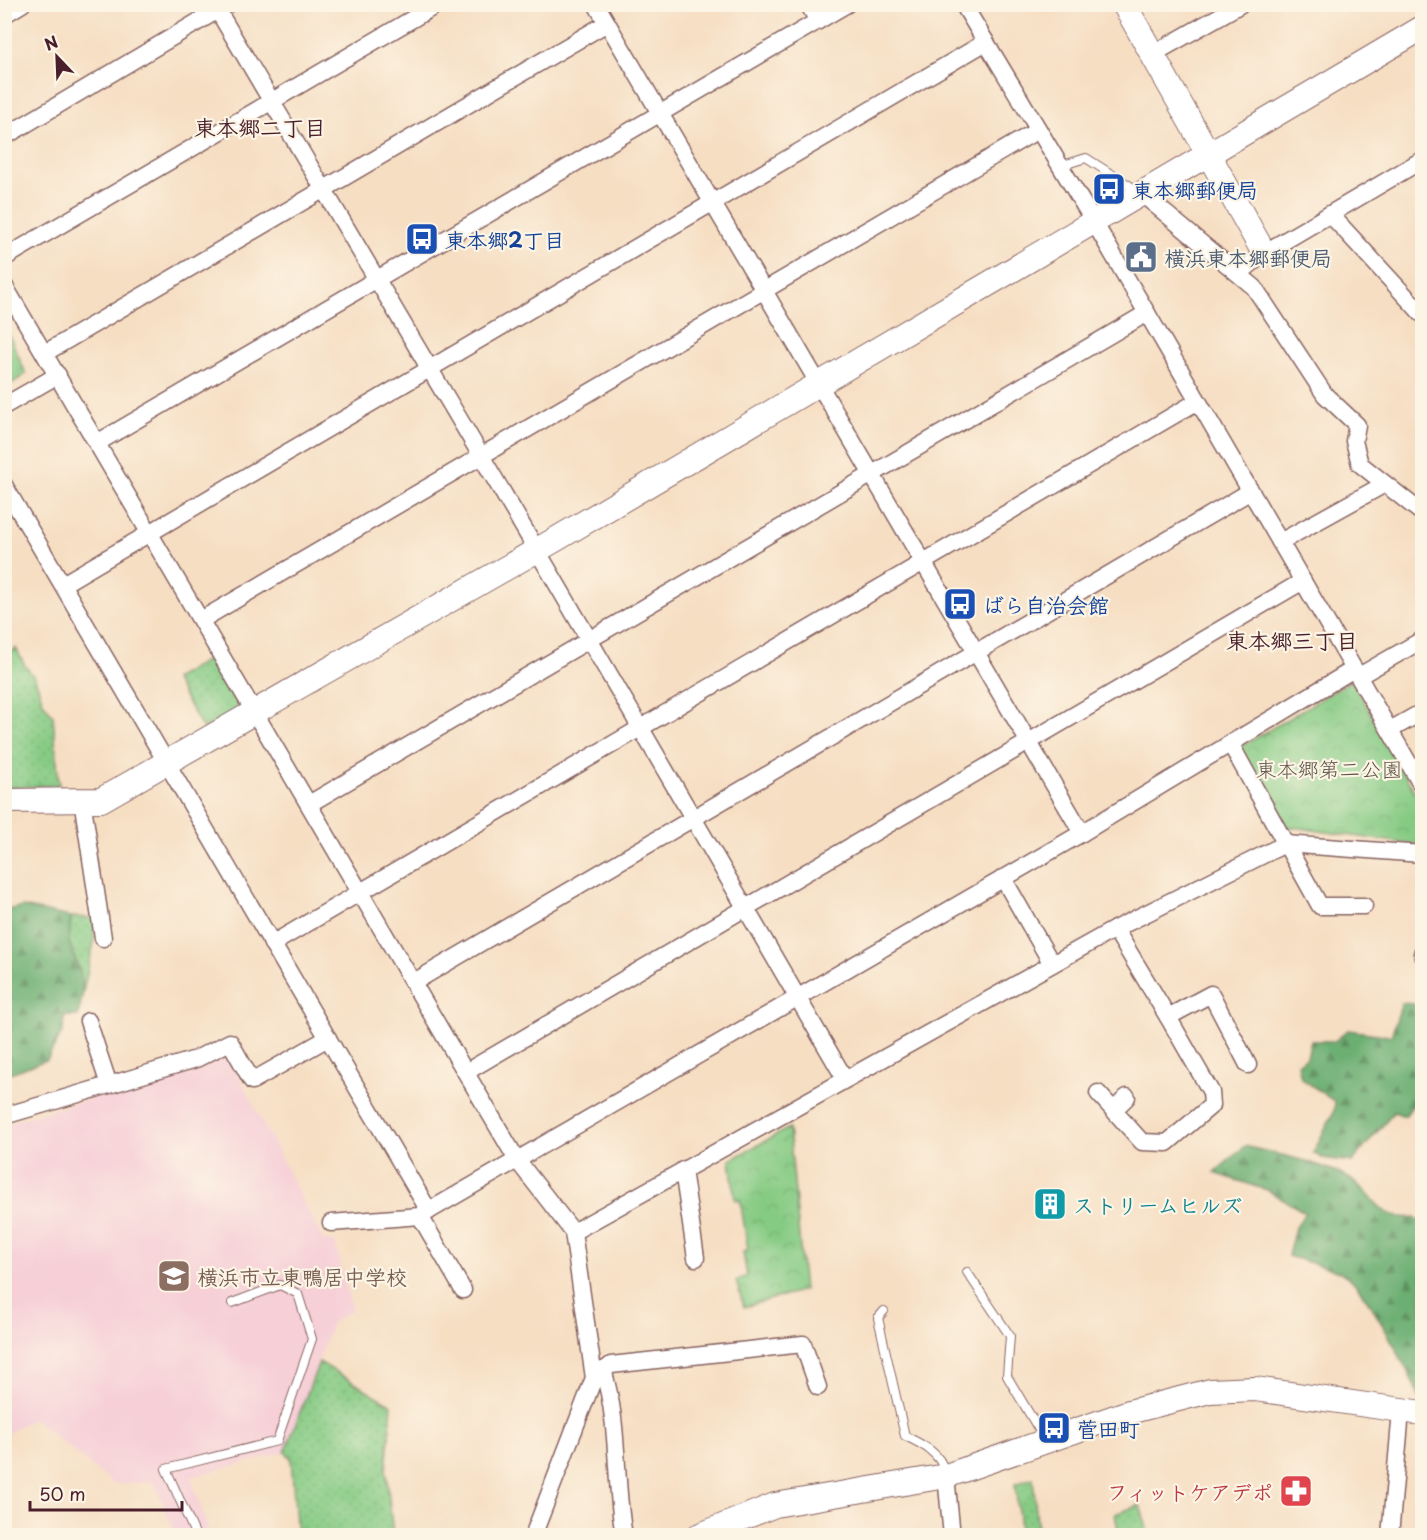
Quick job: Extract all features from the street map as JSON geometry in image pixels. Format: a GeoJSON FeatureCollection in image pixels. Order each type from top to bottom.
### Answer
{"type":"FeatureCollection","features":[{"type":"Feature","properties":{"kind":"street"},"geometry":{"type":"LineString","coordinates":[[4,15],[22,4]]}},
{"type":"Feature","properties":{"kind":"street"},"geometry":{"type":"LineString","coordinates":[[4,258],[438,4]]}},
{"type":"Feature","properties":{"kind":"street"},"geometry":{"type":"LineString","coordinates":[[596,4],[1082,833]]}},
{"type":"Feature","properties":{"kind":"street"},"geometry":{"type":"LineString","coordinates":[[808,4],[818,21]]}},
{"type":"Feature","properties":{"kind":"street"},"geometry":{"type":"LineString","coordinates":[[97,443],[847,4]]}},
{"type":"Feature","properties":{"kind":"street"},"geometry":{"type":"LineString","coordinates":[[963,4],[1094,222],[1422,786]]}},
{"type":"Feature","properties":{"kind":"street"},"geometry":{"type":"LineString","coordinates":[[1124,4],[1264,253]]}},
{"type":"Feature","properties":{"kind":"street"},"geometry":{"type":"LineString","coordinates":[[1153,54],[1241,4]]}},
{"type":"Feature","properties":{"kind":"street"},"geometry":{"type":"LineString","coordinates":[[4,137],[220,6],[376,279],[845,1079]]}},
{"type":"Feature","properties":{"kind":"street"},"geometry":{"type":"LineString","coordinates":[[45,353],[607,23]]}},
{"type":"Feature","properties":{"kind":"street"},"geometry":{"type":"LineString","coordinates":[[4,801],[101,800],[536,550],[1422,28]]}},
{"type":"Feature","properties":{"kind":"street"},"geometry":{"type":"LineString","coordinates":[[63,584],[986,42]]}},
{"type":"Feature","properties":{"kind":"street"},"geometry":{"type":"LineString","coordinates":[[201,620],[1038,130]]}},
{"type":"Feature","properties":{"kind":"street"},"geometry":{"type":"LineString","coordinates":[[1240,273],[1264,253],[1422,160]]}},
{"type":"Feature","properties":{"kind":"street"},"geometry":{"type":"LineString","coordinates":[[1141,193],[1240,273],[1254,287],[1324,395],[1357,425],[1354,441],[1360,464],[1422,513]]}},
{"type":"Feature","properties":{"kind":"street"},"geometry":{"type":"LineString","coordinates":[[1330,214],[1422,314]]}},
{"type":"Feature","properties":{"kind":"street"},"geometry":{"type":"LineString","coordinates":[[4,285],[517,1160],[573,1232],[598,1374],[612,1405],[617,1498],[624,1536]]}},
{"type":"Feature","properties":{"kind":"street"},"geometry":{"type":"LineString","coordinates":[[309,804],[1147,313]]}},
{"type":"Feature","properties":{"kind":"street"},"geometry":{"type":"LineString","coordinates":[[4,406],[58,375]]}},
{"type":"Feature","properties":{"kind":"street"},"geometry":{"type":"LineString","coordinates":[[272,944],[1198,401]]}},
{"type":"Feature","properties":{"kind":"street"},"geometry":{"type":"LineString","coordinates":[[1280,542],[1383,484]]}},
{"type":"Feature","properties":{"kind":"street"},"geometry":{"type":"LineString","coordinates":[[4,485],[328,1038],[425,1214],[463,1290]]}},
{"type":"Feature","properties":{"kind":"street"},"geometry":{"type":"LineString","coordinates":[[414,982],[1251,491]]}},
{"type":"Feature","properties":{"kind":"street"},"geometry":{"type":"LineString","coordinates":[[466,1072],[1303,581]]}},
{"type":"Feature","properties":{"kind":"street"},"geometry":{"type":"LineString","coordinates":[[331,1223],[425,1214],[1082,833],[1230,743],[1422,640]]}},
{"type":"Feature","properties":{"kind":"street"},"geometry":{"type":"LineString","coordinates":[[1390,730],[1422,712]]}},
{"type":"Feature","properties":{"kind":"street"},"geometry":{"type":"LineString","coordinates":[[1230,743],[1320,906],[1364,906]]}},
{"type":"Feature","properties":{"kind":"street"},"geometry":{"type":"LineString","coordinates":[[82,799],[103,938]]}},
{"type":"Feature","properties":{"kind":"street"},"geometry":{"type":"LineString","coordinates":[[573,1232],[1115,929],[1284,844],[1422,854]]}},
{"type":"Feature","properties":{"kind":"street"},"geometry":{"type":"LineString","coordinates":[[1003,878],[1052,964]]}},
{"type":"Feature","properties":{"kind":"street"},"geometry":{"type":"LineString","coordinates":[[1098,1092],[1142,1142],[1167,1143],[1212,1105],[1211,1092],[1115,929]]}},
{"type":"Feature","properties":{"kind":"street"},"geometry":{"type":"LineString","coordinates":[[1168,1017],[1211,994],[1248,1065]]}},
{"type":"Feature","properties":{"kind":"street"},"geometry":{"type":"LineString","coordinates":[[88,1021],[109,1085]]}},
{"type":"Feature","properties":{"kind":"street"},"geometry":{"type":"LineString","coordinates":[[4,1116],[196,1059],[230,1042],[252,1081],[328,1038]]}},
{"type":"Feature","properties":{"kind":"street"},"geometry":{"type":"LineString","coordinates":[[1114,1110],[1127,1097]]}},
{"type":"Feature","properties":{"kind":"street"},"geometry":{"type":"LineString","coordinates":[[683,1170],[696,1258]]}},
{"type":"Feature","properties":{"kind":"street"},"geometry":{"type":"LineString","coordinates":[[533,1536],[598,1374],[611,1365],[803,1344],[818,1388]]}},
{"type":"Feature","properties":{"kind":"street"},"geometry":{"type":"LineString","coordinates":[[698,1536],[775,1505],[946,1476],[1129,1412],[1210,1391],[1266,1390],[1412,1412],[1390,1536]]}},
{"type":"Feature","properties":{"kind":"street"},"geometry":{"type":"LineString","coordinates":[[946,1476],[952,1536]]}},
{"type":"Feature","properties":{"kind":"lane"},"geometry":{"type":"LineString","coordinates":[[1060,167],[1086,158],[1141,193]]}},
{"type":"Feature","properties":{"kind":"lane"},"geometry":{"type":"LineString","coordinates":[[967,1272],[1010,1336],[1007,1376],[1045,1441]]}},
{"type":"Feature","properties":{"kind":"lane"},"geometry":{"type":"LineString","coordinates":[[196,1536],[166,1469],[277,1441],[312,1340],[298,1294],[280,1285],[232,1303]]}},
{"type":"Feature","properties":{"kind":"lane"},"geometry":{"type":"LineString","coordinates":[[884,1311],[878,1318],[905,1436],[927,1447],[943,1464],[946,1476]]}},
{"type":"Feature","properties":{"kind":"shaded area","name":"横浜市立東鴨居中学校"},"geometry":{"type":"Polygon","coordinates":[[[229,1057],[323,1240],[335,1242],[352,1310],[332,1323],[285,1452],[191,1477],[210,1535],[176,1535],[154,1482],[114,1484],[33,1419],[5,1434],[5,1124],[229,1057]]]}},
{"type":"Feature","properties":{"kind":"green space"},"geometry":{"type":"Polygon","coordinates":[[[5,325],[26,374],[4,388],[5,325]]]}},
{"type":"Feature","properties":{"kind":"green space"},"geometry":{"type":"Polygon","coordinates":[[[16,648],[25,666],[35,678],[43,702],[53,716],[59,785],[5,788],[5,655],[16,648]]]}},
{"type":"Feature","properties":{"kind":"green space"},"geometry":{"type":"Polygon","coordinates":[[[212,657],[239,701],[235,712],[203,729],[174,679],[212,657]]]}},
{"type":"Feature","properties":{"kind":"green space","name":"東本郷第二公園"},"geometry":{"type":"Polygon","coordinates":[[[1352,680],[1422,805],[1422,846],[1285,826],[1239,748],[1352,680]]]}},
{"type":"Feature","properties":{"kind":"green space"},"geometry":{"type":"Polygon","coordinates":[[[23,907],[71,917],[69,942],[81,976],[83,992],[78,1016],[64,1016],[63,1031],[47,1060],[5,1075],[5,910],[23,907]]]}},
{"type":"Feature","properties":{"kind":"green space"},"geometry":{"type":"Polygon","coordinates":[[[71,917],[94,918],[94,942],[83,992],[81,976],[69,942],[71,917]]]}},
{"type":"Feature","properties":{"kind":"green space"},"geometry":{"type":"Polygon","coordinates":[[[1402,1003],[1422,1005],[1422,1108],[1413,1105],[1405,1116],[1394,1112],[1352,1162],[1322,1158],[1313,1153],[1334,1111],[1335,1102],[1301,1078],[1298,1064],[1307,1057],[1311,1041],[1335,1041],[1348,1030],[1391,1036],[1402,1003]]]}},
{"type":"Feature","properties":{"kind":"green space"},"geometry":{"type":"Polygon","coordinates":[[[789,1128],[804,1290],[744,1307],[736,1281],[747,1276],[743,1252],[748,1250],[740,1199],[735,1200],[730,1160],[789,1128]]]}},
{"type":"Feature","properties":{"kind":"green space"},"geometry":{"type":"Polygon","coordinates":[[[1245,1146],[1335,1171],[1356,1183],[1392,1215],[1415,1217],[1422,1224],[1422,1397],[1419,1397],[1397,1351],[1374,1312],[1353,1282],[1345,1275],[1331,1269],[1288,1256],[1295,1227],[1306,1213],[1267,1190],[1214,1173],[1245,1146]]]}},
{"type":"Feature","properties":{"kind":"green space"},"geometry":{"type":"Polygon","coordinates":[[[319,1362],[392,1405],[386,1471],[393,1535],[297,1535],[291,1458],[285,1452],[319,1362]]]}},
{"type":"Feature","properties":{"kind":"green space"},"geometry":{"type":"Polygon","coordinates":[[[1033,1478],[1038,1535],[1021,1535],[1015,1484],[1033,1478]]]}},
{"type":"Feature","properties":{"kind":"green space"},"geometry":{"type":"Polygon","coordinates":[[[1140,1505],[1149,1535],[1119,1535],[1115,1514],[1140,1505]]]}},
{"type":"Feature","properties":{"kind":"place","name":"東本郷郵便局"},"geometry":{"type":"Point","coordinates":[1109,189]}},
{"type":"Feature","properties":{"kind":"place","name":"東本郷2丁目"},"geometry":{"type":"Point","coordinates":[422,239]}},
{"type":"Feature","properties":{"kind":"place","name":"横浜東本郷郵便局"},"geometry":{"type":"Point","coordinates":[1141,257]}},
{"type":"Feature","properties":{"kind":"place","name":"ばら自治会館"},"geometry":{"type":"Point","coordinates":[960,604]}},
{"type":"Feature","properties":{"kind":"place","name":"ストリームヒルズ"},"geometry":{"type":"Point","coordinates":[1050,1204]}},
{"type":"Feature","properties":{"kind":"place","name":"横浜市立東鴨居中学校"},"geometry":{"type":"Point","coordinates":[174,1276]}},
{"type":"Feature","properties":{"kind":"place","name":"菅田町"},"geometry":{"type":"Point","coordinates":[1054,1428]}},
{"type":"Feature","properties":{"kind":"place","name":"フィットケアデポ"},"geometry":{"type":"Point","coordinates":[1296,1491]}},
{"type":"Feature","properties":{"kind":"district","name":"東本郷二丁目"},"geometry":{"type":"Point","coordinates":[260,126]}},
{"type":"Feature","properties":{"kind":"district","name":"東本郷三丁目"},"geometry":{"type":"Point","coordinates":[1292,639]}}]}
